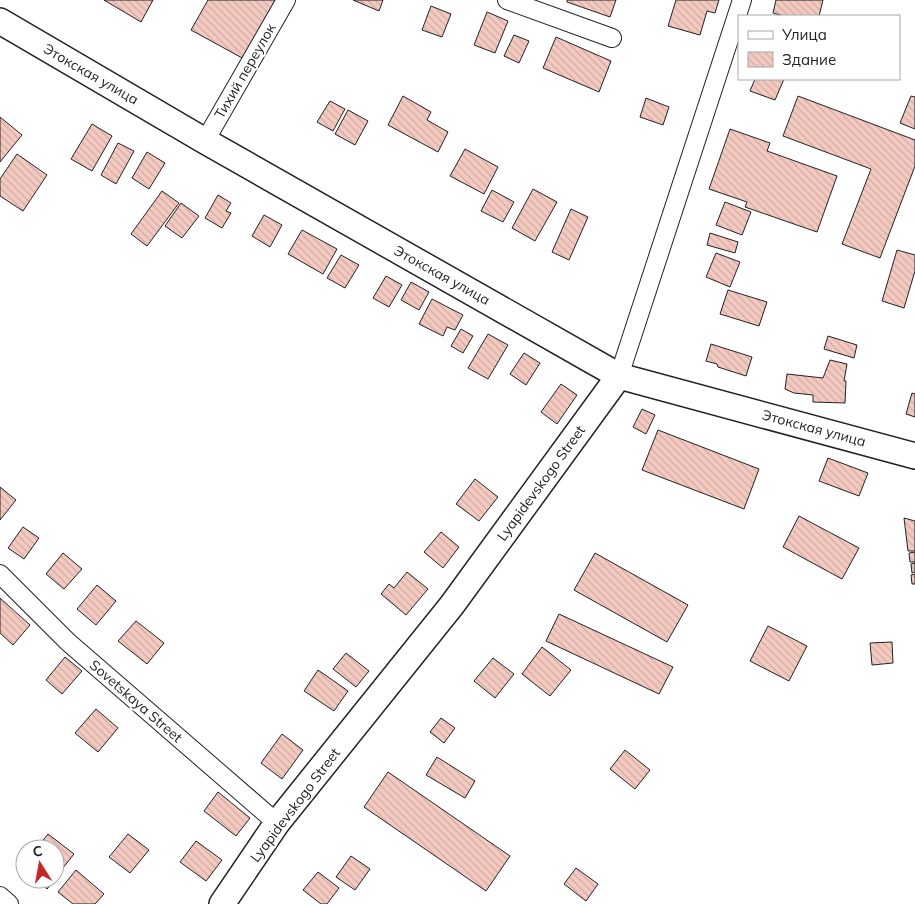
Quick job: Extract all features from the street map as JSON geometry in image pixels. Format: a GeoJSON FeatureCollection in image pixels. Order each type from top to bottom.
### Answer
{"type":"FeatureCollection","features":[{"type":"Feature","properties":{"kind":"main road","name":"Этокская улица"},"geometry":{"type":"LineString","coordinates":[[0,21],[205,141],[619,376],[915,456]]}},
{"type":"Feature","properties":{"kind":"main road","name":"Lyapidevskogo Street"},"geometry":{"type":"LineString","coordinates":[[222,904],[277,823],[452,605],[619,376]]}},
{"type":"Feature","properties":{"kind":"street","name":"Тихий переулок"},"geometry":{"type":"LineString","coordinates":[[205,141],[286,0]]}},
{"type":"Feature","properties":{"kind":"street"},"geometry":{"type":"LineString","coordinates":[[507,0],[612,38]]}},
{"type":"Feature","properties":{"kind":"street","name":"Lyapidevskogo Street"},"geometry":{"type":"LineString","coordinates":[[619,376],[742,0]]}},
{"type":"Feature","properties":{"kind":"street","name":"Sovetskaya Street"},"geometry":{"type":"LineString","coordinates":[[0,574],[68,642],[277,823]]}},
{"type":"Feature","properties":{"kind":"street"},"geometry":{"type":"LineString","coordinates":[[0,896],[9,904]]}},
{"type":"Feature","properties":{"kind":"building"},"geometry":{"type":"Polygon","coordinates":[[[104,0],[153,0],[141,22],[104,0]]]}},
{"type":"Feature","properties":{"kind":"building"},"geometry":{"type":"Polygon","coordinates":[[[208,0],[276,0],[244,59],[191,30],[208,0]]]}},
{"type":"Feature","properties":{"kind":"building"},"geometry":{"type":"Polygon","coordinates":[[[353,0],[383,0],[379,11],[353,0]]]}},
{"type":"Feature","properties":{"kind":"building"},"geometry":{"type":"Polygon","coordinates":[[[567,0],[616,0],[610,17],[567,2],[567,0]]]}},
{"type":"Feature","properties":{"kind":"building"},"geometry":{"type":"Polygon","coordinates":[[[676,0],[719,0],[715,13],[707,11],[700,35],[668,26],[676,0]]]}},
{"type":"Feature","properties":{"kind":"building"},"geometry":{"type":"Polygon","coordinates":[[[776,0],[823,0],[819,15],[780,15],[773,13],[776,0]]]}},
{"type":"Feature","properties":{"kind":"building"},"geometry":{"type":"Polygon","coordinates":[[[431,6],[451,14],[442,37],[422,30],[431,6]]]}},
{"type":"Feature","properties":{"kind":"building"},"geometry":{"type":"Polygon","coordinates":[[[487,12],[508,21],[495,53],[474,45],[487,12]]]}},
{"type":"Feature","properties":{"kind":"building"},"geometry":{"type":"Polygon","coordinates":[[[514,35],[529,41],[519,63],[504,56],[514,35]]]}},
{"type":"Feature","properties":{"kind":"building"},"geometry":{"type":"Polygon","coordinates":[[[556,37],[611,61],[599,92],[543,68],[556,37]]]}},
{"type":"Feature","properties":{"kind":"building"},"geometry":{"type":"Polygon","coordinates":[[[755,80],[784,80],[775,100],[750,91],[755,80]]]}},
{"type":"Feature","properties":{"kind":"building"},"geometry":{"type":"Polygon","coordinates":[[[403,96],[431,112],[427,120],[448,132],[438,152],[388,125],[403,96]]]}},
{"type":"Feature","properties":{"kind":"building"},"geometry":{"type":"Polygon","coordinates":[[[798,96],[915,140],[915,166],[880,258],[842,244],[871,169],[783,136],[798,96]]]}},
{"type":"Feature","properties":{"kind":"building"},"geometry":{"type":"Polygon","coordinates":[[[911,96],[915,97],[915,129],[900,123],[911,96]]]}},
{"type":"Feature","properties":{"kind":"building"},"geometry":{"type":"Polygon","coordinates":[[[646,98],[669,107],[663,125],[640,117],[646,98]]]}},
{"type":"Feature","properties":{"kind":"building"},"geometry":{"type":"Polygon","coordinates":[[[330,101],[345,109],[333,131],[317,122],[330,101]]]}},
{"type":"Feature","properties":{"kind":"building"},"geometry":{"type":"Polygon","coordinates":[[[348,110],[368,121],[355,145],[335,134],[348,110]]]}},
{"type":"Feature","properties":{"kind":"building"},"geometry":{"type":"Polygon","coordinates":[[[0,117],[22,135],[0,162],[0,117]]]}},
{"type":"Feature","properties":{"kind":"building"},"geometry":{"type":"Polygon","coordinates":[[[92,124],[112,136],[92,171],[71,159],[92,124]]]}},
{"type":"Feature","properties":{"kind":"building"},"geometry":{"type":"Polygon","coordinates":[[[730,129],[770,143],[767,151],[837,176],[817,232],[745,207],[747,202],[709,189],[730,129]]]}},
{"type":"Feature","properties":{"kind":"building"},"geometry":{"type":"Polygon","coordinates":[[[118,143],[134,151],[116,184],[101,175],[118,143]]]}},
{"type":"Feature","properties":{"kind":"building"},"geometry":{"type":"Polygon","coordinates":[[[465,149],[498,167],[484,194],[450,176],[465,149]]]}},
{"type":"Feature","properties":{"kind":"building"},"geometry":{"type":"Polygon","coordinates":[[[147,152],[165,163],[149,189],[132,178],[147,152]]]}},
{"type":"Feature","properties":{"kind":"building"},"geometry":{"type":"Polygon","coordinates":[[[17,154],[47,175],[23,211],[0,196],[0,179],[17,154]]]}},
{"type":"Feature","properties":{"kind":"building"},"geometry":{"type":"Polygon","coordinates":[[[533,189],[557,202],[535,241],[512,228],[533,189]]]}},
{"type":"Feature","properties":{"kind":"building"},"geometry":{"type":"Polygon","coordinates":[[[492,190],[514,202],[503,222],[481,211],[492,190]]]}},
{"type":"Feature","properties":{"kind":"building"},"geometry":{"type":"Polygon","coordinates":[[[162,191],[179,203],[147,246],[131,234],[162,191]]]}},
{"type":"Feature","properties":{"kind":"building"},"geometry":{"type":"Polygon","coordinates":[[[218,195],[231,203],[226,211],[231,213],[222,228],[205,218],[218,195]]]}},
{"type":"Feature","properties":{"kind":"building"},"geometry":{"type":"Polygon","coordinates":[[[725,202],[751,212],[742,235],[716,225],[725,202]]]}},
{"type":"Feature","properties":{"kind":"building"},"geometry":{"type":"Polygon","coordinates":[[[181,203],[199,216],[182,238],[165,226],[181,203]]]}},
{"type":"Feature","properties":{"kind":"building"},"geometry":{"type":"Polygon","coordinates":[[[571,209],[588,217],[569,260],[552,252],[571,209]]]}},
{"type":"Feature","properties":{"kind":"building"},"geometry":{"type":"Polygon","coordinates":[[[264,215],[282,225],[270,247],[252,236],[264,215]]]}},
{"type":"Feature","properties":{"kind":"building"},"geometry":{"type":"Polygon","coordinates":[[[302,230],[337,249],[323,274],[288,254],[302,230]]]}},
{"type":"Feature","properties":{"kind":"building"},"geometry":{"type":"Polygon","coordinates":[[[710,233],[738,242],[735,253],[707,245],[710,233]]]}},
{"type":"Feature","properties":{"kind":"building"},"geometry":{"type":"Polygon","coordinates":[[[897,250],[915,255],[915,271],[904,308],[882,301],[897,250]]]}},
{"type":"Feature","properties":{"kind":"building"},"geometry":{"type":"Polygon","coordinates":[[[716,253],[740,262],[730,287],[706,277],[716,253]]]}},
{"type":"Feature","properties":{"kind":"building"},"geometry":{"type":"Polygon","coordinates":[[[341,255],[359,265],[345,288],[327,278],[341,255]]]}},
{"type":"Feature","properties":{"kind":"building"},"geometry":{"type":"Polygon","coordinates":[[[386,276],[402,285],[389,307],[373,298],[386,276]]]}},
{"type":"Feature","properties":{"kind":"building"},"geometry":{"type":"Polygon","coordinates":[[[411,282],[429,292],[419,310],[401,300],[411,282]]]}},
{"type":"Feature","properties":{"kind":"building"},"geometry":{"type":"Polygon","coordinates":[[[728,290],[767,302],[759,326],[720,314],[728,290]]]}},
{"type":"Feature","properties":{"kind":"building"},"geometry":{"type":"Polygon","coordinates":[[[432,299],[463,315],[455,330],[447,327],[443,336],[419,324],[432,299]]]}},
{"type":"Feature","properties":{"kind":"building"},"geometry":{"type":"Polygon","coordinates":[[[461,329],[473,336],[463,353],[451,346],[461,329]]]}},
{"type":"Feature","properties":{"kind":"building"},"geometry":{"type":"Polygon","coordinates":[[[488,334],[508,345],[488,379],[468,368],[488,334]]]}},
{"type":"Feature","properties":{"kind":"building"},"geometry":{"type":"Polygon","coordinates":[[[828,336],[857,345],[854,358],[824,349],[828,336]]]}},
{"type":"Feature","properties":{"kind":"building"},"geometry":{"type":"Polygon","coordinates":[[[711,344],[752,357],[746,376],[706,361],[711,344]]]}},
{"type":"Feature","properties":{"kind":"building"},"geometry":{"type":"Polygon","coordinates":[[[524,353],[540,363],[526,385],[510,374],[524,353]]]}},
{"type":"Feature","properties":{"kind":"building"},"geometry":{"type":"Polygon","coordinates":[[[830,360],[847,364],[844,381],[846,381],[845,403],[813,402],[813,395],[794,393],[785,389],[787,374],[823,378],[830,360]]]}},
{"type":"Feature","properties":{"kind":"building"},"geometry":{"type":"Polygon","coordinates":[[[561,384],[577,395],[557,424],[541,412],[561,384]]]}},
{"type":"Feature","properties":{"kind":"building"},"geometry":{"type":"Polygon","coordinates":[[[912,393],[915,394],[915,417],[906,414],[912,393]]]}},
{"type":"Feature","properties":{"kind":"building"},"geometry":{"type":"Polygon","coordinates":[[[642,409],[655,415],[646,434],[633,427],[642,409]]]}},
{"type":"Feature","properties":{"kind":"building"},"geometry":{"type":"Polygon","coordinates":[[[658,430],[759,469],[744,509],[642,470],[658,430]]]}},
{"type":"Feature","properties":{"kind":"building"},"geometry":{"type":"Polygon","coordinates":[[[828,458],[868,473],[859,496],[819,481],[828,458]]]}},
{"type":"Feature","properties":{"kind":"building"},"geometry":{"type":"Polygon","coordinates":[[[475,479],[498,497],[479,521],[456,504],[475,479]]]}},
{"type":"Feature","properties":{"kind":"building"},"geometry":{"type":"Polygon","coordinates":[[[0,487],[16,500],[0,520],[0,487]]]}},
{"type":"Feature","properties":{"kind":"building"},"geometry":{"type":"Polygon","coordinates":[[[799,516],[859,548],[842,579],[783,547],[799,516]]]}},
{"type":"Feature","properties":{"kind":"building"},"geometry":{"type":"Polygon","coordinates":[[[904,518],[915,521],[915,551],[908,551],[904,518]]]}},
{"type":"Feature","properties":{"kind":"building"},"geometry":{"type":"Polygon","coordinates":[[[23,527],[39,538],[24,559],[8,548],[23,527]]]}},
{"type":"Feature","properties":{"kind":"building"},"geometry":{"type":"Polygon","coordinates":[[[441,532],[459,547],[443,568],[424,552],[441,532]]]}},
{"type":"Feature","properties":{"kind":"building"},"geometry":{"type":"Polygon","coordinates":[[[915,552],[915,562],[910,562],[909,553],[915,552]]]}},
{"type":"Feature","properties":{"kind":"building"},"geometry":{"type":"Polygon","coordinates":[[[63,553],[82,569],[64,589],[46,574],[63,553]]]}},
{"type":"Feature","properties":{"kind":"building"},"geometry":{"type":"Polygon","coordinates":[[[595,553],[688,605],[667,642],[574,590],[595,553]]]}},
{"type":"Feature","properties":{"kind":"building"},"geometry":{"type":"Polygon","coordinates":[[[915,563],[915,572],[912,573],[911,564],[915,563]]]}},
{"type":"Feature","properties":{"kind":"building"},"geometry":{"type":"Polygon","coordinates":[[[407,572],[428,589],[406,615],[381,594],[389,584],[394,588],[407,572]]]}},
{"type":"Feature","properties":{"kind":"building"},"geometry":{"type":"Polygon","coordinates":[[[915,574],[915,584],[912,584],[911,575],[915,574]]]}},
{"type":"Feature","properties":{"kind":"building"},"geometry":{"type":"Polygon","coordinates":[[[97,585],[116,601],[96,625],[77,609],[97,585]]]}},
{"type":"Feature","properties":{"kind":"building"},"geometry":{"type":"Polygon","coordinates":[[[0,598],[30,625],[13,645],[0,633],[0,598]]]}},
{"type":"Feature","properties":{"kind":"building"},"geometry":{"type":"Polygon","coordinates":[[[559,614],[673,667],[659,694],[546,641],[559,614]]]}},
{"type":"Feature","properties":{"kind":"building"},"geometry":{"type":"Polygon","coordinates":[[[136,621],[164,643],[147,664],[118,641],[136,621]]]}},
{"type":"Feature","properties":{"kind":"building"},"geometry":{"type":"Polygon","coordinates":[[[768,626],[807,646],[789,681],[750,661],[768,626]]]}},
{"type":"Feature","properties":{"kind":"building"},"geometry":{"type":"Polygon","coordinates":[[[892,642],[893,663],[872,665],[870,643],[892,642]]]}},
{"type":"Feature","properties":{"kind":"building"},"geometry":{"type":"Polygon","coordinates":[[[542,647],[571,670],[550,696],[522,674],[542,647]]]}},
{"type":"Feature","properties":{"kind":"building"},"geometry":{"type":"Polygon","coordinates":[[[346,653],[369,671],[356,687],[333,669],[346,653]]]}},
{"type":"Feature","properties":{"kind":"building"},"geometry":{"type":"Polygon","coordinates":[[[65,657],[82,671],[62,694],[46,680],[65,657]]]}},
{"type":"Feature","properties":{"kind":"building"},"geometry":{"type":"Polygon","coordinates":[[[493,658],[514,674],[495,698],[474,681],[493,658]]]}},
{"type":"Feature","properties":{"kind":"building"},"geometry":{"type":"Polygon","coordinates":[[[318,670],[348,691],[334,711],[304,691],[318,670]]]}},
{"type":"Feature","properties":{"kind":"building"},"geometry":{"type":"Polygon","coordinates":[[[96,709],[118,728],[98,752],[75,733],[96,709]]]}},
{"type":"Feature","properties":{"kind":"building"},"geometry":{"type":"Polygon","coordinates":[[[441,718],[455,728],[444,743],[430,732],[441,718]]]}},
{"type":"Feature","properties":{"kind":"building"},"geometry":{"type":"Polygon","coordinates":[[[282,734],[303,750],[282,779],[261,763],[282,734]]]}},
{"type":"Feature","properties":{"kind":"building"},"geometry":{"type":"Polygon","coordinates":[[[625,750],[650,770],[635,789],[610,769],[625,750]]]}},
{"type":"Feature","properties":{"kind":"building"},"geometry":{"type":"Polygon","coordinates":[[[437,757],[475,781],[465,798],[426,775],[437,757]]]}},
{"type":"Feature","properties":{"kind":"building"},"geometry":{"type":"Polygon","coordinates":[[[388,772],[510,856],[486,891],[364,807],[388,772]]]}},
{"type":"Feature","properties":{"kind":"building"},"geometry":{"type":"Polygon","coordinates":[[[218,792],[250,818],[236,836],[204,811],[218,792]]]}},
{"type":"Feature","properties":{"kind":"building"},"geometry":{"type":"Polygon","coordinates":[[[48,834],[54,839],[44,839],[48,834]]]}},
{"type":"Feature","properties":{"kind":"building"},"geometry":{"type":"Polygon","coordinates":[[[128,834],[149,850],[130,873],[109,857],[128,834]]]}},
{"type":"Feature","properties":{"kind":"building"},"geometry":{"type":"Polygon","coordinates":[[[196,841],[222,860],[206,881],[180,862],[196,841]]]}},
{"type":"Feature","properties":{"kind":"building"},"geometry":{"type":"Polygon","coordinates":[[[65,847],[74,854],[65,865],[65,847]]]}},
{"type":"Feature","properties":{"kind":"building"},"geometry":{"type":"Polygon","coordinates":[[[351,856],[370,869],[355,890],[336,877],[351,856]]]}},
{"type":"Feature","properties":{"kind":"building"},"geometry":{"type":"Polygon","coordinates":[[[576,868],[598,884],[586,901],[564,884],[576,868]]]}},
{"type":"Feature","properties":{"kind":"building"},"geometry":{"type":"Polygon","coordinates":[[[76,870],[104,894],[95,904],[73,904],[58,892],[60,889],[65,889],[65,883],[76,870]]]}},
{"type":"Feature","properties":{"kind":"building"},"geometry":{"type":"Polygon","coordinates":[[[318,872],[339,888],[327,904],[321,904],[303,890],[318,872]]]}}]}
